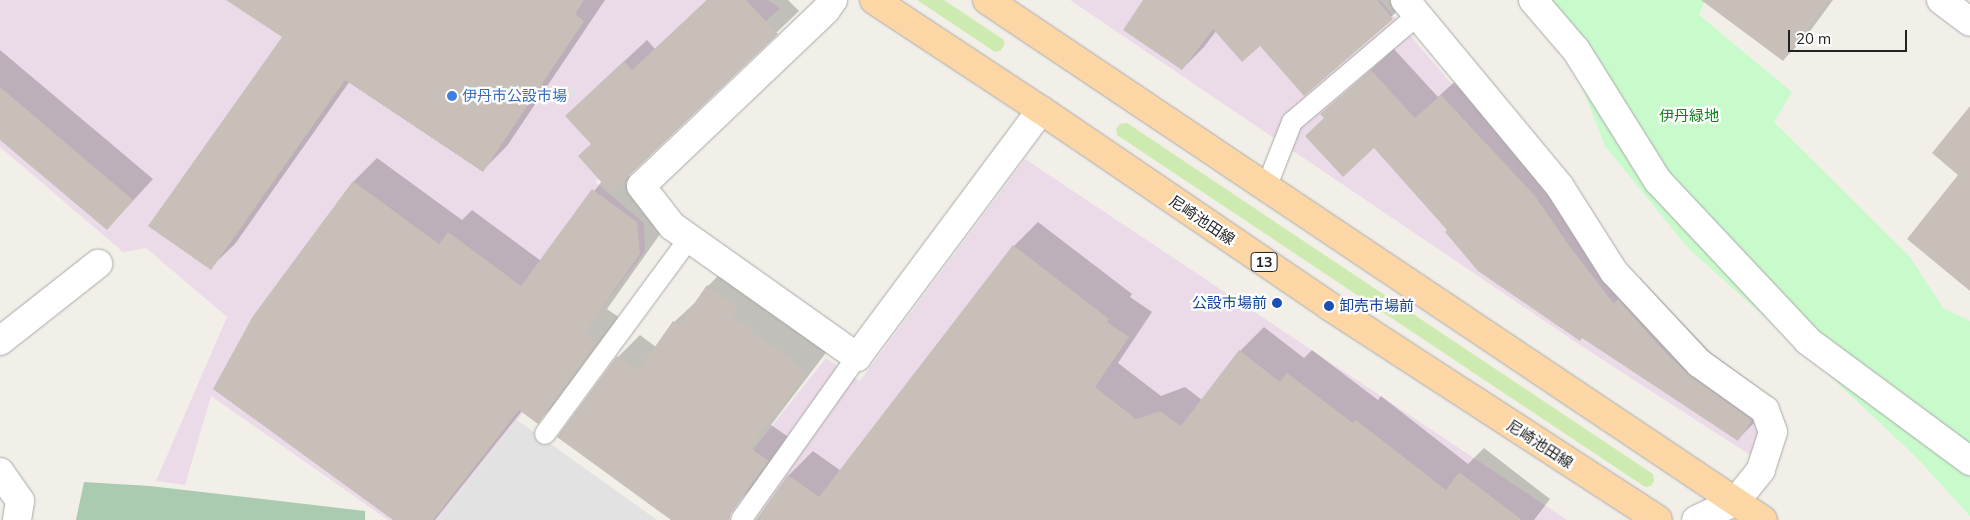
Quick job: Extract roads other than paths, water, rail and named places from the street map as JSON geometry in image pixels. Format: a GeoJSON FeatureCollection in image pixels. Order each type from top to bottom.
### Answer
{"type":"FeatureCollection","features":[{"type":"Feature","properties":{"kind":"main road","name":"尼崎池田線"},"geometry":{"type":"LineString","coordinates":[[874,0],[1041,110],[1329,306],[1658,520]]}},
{"type":"Feature","properties":{"kind":"main road"},"geometry":{"type":"LineString","coordinates":[[987,0],[1763,520]]}},
{"type":"Feature","properties":{"kind":"street"},"geometry":{"type":"LineString","coordinates":[[833,0],[826,10],[641,186],[672,226],[857,357],[1041,110]]}},
{"type":"Feature","properties":{"kind":"street"},"geometry":{"type":"LineString","coordinates":[[1533,0],[1576,50],[1658,181],[1808,341],[1970,461]]}},
{"type":"Feature","properties":{"kind":"street"},"geometry":{"type":"LineString","coordinates":[[1941,0],[1970,22]]}},
{"type":"Feature","properties":{"kind":"street"},"geometry":{"type":"LineString","coordinates":[[1412,7],[1560,187],[1614,272],[1699,363],[1765,410],[1774,432],[1761,470],[1736,501],[1696,520]]}},
{"type":"Feature","properties":{"kind":"street"},"geometry":{"type":"LineString","coordinates":[[0,341],[98,264]]}},
{"type":"Feature","properties":{"kind":"street"},"geometry":{"type":"LineString","coordinates":[[0,472],[20,501],[17,520]]}},
{"type":"Feature","properties":{"kind":"lane"},"geometry":{"type":"LineString","coordinates":[[1266,188],[1292,122],[1412,7]]}},
{"type":"Feature","properties":{"kind":"lane"},"geometry":{"type":"LineString","coordinates":[[545,434],[690,239]]}},
{"type":"Feature","properties":{"kind":"lane"},"geometry":{"type":"LineString","coordinates":[[741,520],[857,357]]}},
{"type":"Feature","properties":{"kind":"place","name":"伊丹市公設市場"},"geometry":{"type":"Point","coordinates":[452,96]}},
{"type":"Feature","properties":{"kind":"place","name":"公設市場前"},"geometry":{"type":"Point","coordinates":[1277,303]}},
{"type":"Feature","properties":{"kind":"place","name":"卸売市場前"},"geometry":{"type":"Point","coordinates":[1329,306]}},
{"type":"Feature","properties":{"kind":"park label","name":"伊丹緑地"},"geometry":{"type":"Point","coordinates":[1689,116]}}]}
